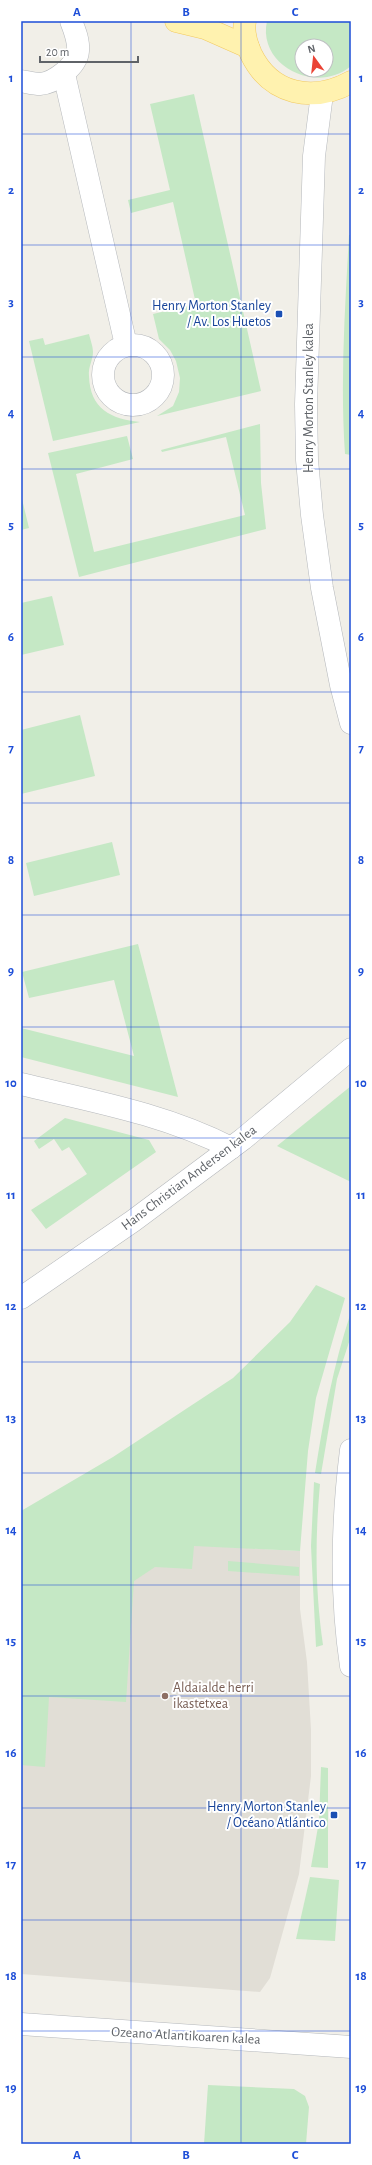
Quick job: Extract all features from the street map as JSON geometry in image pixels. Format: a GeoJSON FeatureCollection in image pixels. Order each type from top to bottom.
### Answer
{"type":"FeatureCollection","features":[{"type":"Feature","properties":{"kind":"main road"},"geometry":{"type":"LineString","coordinates":[[176,21],[205,28],[248,47]]}},
{"type":"Feature","properties":{"kind":"main road"},"geometry":{"type":"LineString","coordinates":[[245,21],[248,47],[256,64],[268,78],[284,88],[303,94],[322,94],[338,89],[351,82]]}},
{"type":"Feature","properties":{"kind":"street"},"geometry":{"type":"LineString","coordinates":[[21,82],[41,84],[64,74],[73,64],[78,53],[78,40],[71,21]]}},
{"type":"Feature","properties":{"kind":"street"},"geometry":{"type":"LineString","coordinates":[[64,74],[126,345]]}},
{"type":"Feature","properties":{"kind":"street","name":"Henry Morton Stanley kalea"},"geometry":{"type":"LineString","coordinates":[[322,94],[314,156],[306,404],[307,460],[312,515],[322,588],[341,685],[351,723]]}},
{"type":"Feature","properties":{"kind":"street","name":"Hans Christian Andersen kalea"},"geometry":{"type":"LineString","coordinates":[[21,1298],[133,1221],[231,1148],[351,1049]]}},
{"type":"Feature","properties":{"kind":"street"},"geometry":{"type":"LineString","coordinates":[[21,1084],[157,1117],[206,1135],[231,1148]]}},
{"type":"Feature","properties":{"kind":"street"},"geometry":{"type":"LineString","coordinates":[[351,1450],[345,1498],[343,1567],[344,1608],[351,1666]]}},
{"type":"Feature","properties":{"kind":"street","name":"Ozeano Atlantikoaren kalea"},"geometry":{"type":"LineString","coordinates":[[21,2024],[351,2047]]}},
{"type":"Feature","properties":{"kind":"shaded area","name":"Aldaialde herri ikastetxea"},"geometry":{"type":"Polygon","coordinates":[[[21,1528],[194,1545],[300,1551],[300,1609],[307,1662],[311,1730],[311,1776],[299,1874],[270,1978],[260,1992],[21,1974],[21,1528]]]}},
{"type":"Feature","properties":{"kind":"green space"},"geometry":{"type":"Polygon","coordinates":[[[267,21],[351,21],[351,66],[337,74],[334,75],[334,38],[294,38],[294,72],[280,63],[271,51],[266,37],[267,21]]]}},
{"type":"Feature","properties":{"kind":"green space"},"geometry":{"type":"Polygon","coordinates":[[[194,94],[261,391],[157,416],[173,406],[179,392],[180,378],[176,361],[170,350],[159,339],[153,314],[196,304],[173,202],[131,213],[128,200],[170,190],[150,104],[194,94]]]}},
{"type":"Feature","properties":{"kind":"green space"},"geometry":{"type":"Polygon","coordinates":[[[349,235],[351,235],[351,455],[345,454],[343,399],[349,235]]]}},
{"type":"Feature","properties":{"kind":"green space"},"geometry":{"type":"Polygon","coordinates":[[[89,334],[93,352],[89,376],[93,397],[104,410],[111,415],[130,421],[140,422],[53,441],[29,341],[43,338],[45,345],[89,334]]]}},
{"type":"Feature","properties":{"kind":"green space"},"geometry":{"type":"Polygon","coordinates":[[[260,424],[261,483],[266,529],[79,577],[48,453],[127,436],[133,459],[76,474],[94,552],[245,515],[226,437],[162,452],[161,450],[260,424]]]}},
{"type":"Feature","properties":{"kind":"green space"},"geometry":{"type":"Polygon","coordinates":[[[21,495],[29,528],[21,530],[21,495]]]}},
{"type":"Feature","properties":{"kind":"green space"},"geometry":{"type":"Polygon","coordinates":[[[52,596],[64,645],[21,655],[21,603],[52,596]]]}},
{"type":"Feature","properties":{"kind":"green space"},"geometry":{"type":"Polygon","coordinates":[[[80,715],[95,776],[21,794],[21,730],[80,715]]]}},
{"type":"Feature","properties":{"kind":"green space"},"geometry":{"type":"Polygon","coordinates":[[[112,842],[120,875],[34,896],[26,863],[112,842]]]}},
{"type":"Feature","properties":{"kind":"green space"},"geometry":{"type":"Polygon","coordinates":[[[138,944],[178,1097],[21,1057],[21,1028],[134,1056],[114,980],[29,998],[22,972],[138,944]]]}},
{"type":"Feature","properties":{"kind":"green space"},"geometry":{"type":"Polygon","coordinates":[[[351,1086],[351,1182],[277,1146],[351,1086]]]}},
{"type":"Feature","properties":{"kind":"green space"},"geometry":{"type":"Polygon","coordinates":[[[65,1118],[149,1140],[156,1152],[46,1229],[31,1210],[87,1174],[69,1147],[62,1151],[54,1139],[39,1149],[34,1141],[65,1118]]]}},
{"type":"Feature","properties":{"kind":"green space"},"geometry":{"type":"Polygon","coordinates":[[[316,1285],[345,1298],[316,1398],[308,1451],[300,1551],[194,1546],[192,1569],[155,1567],[134,1581],[126,1702],[49,1697],[45,1767],[21,1765],[21,1511],[113,1457],[233,1378],[290,1322],[316,1285]]]}},
{"type":"Feature","properties":{"kind":"green space"},"geometry":{"type":"Polygon","coordinates":[[[351,1312],[351,1336],[337,1379],[321,1474],[315,1473],[330,1392],[339,1352],[351,1312]]]}},
{"type":"Feature","properties":{"kind":"green space"},"geometry":{"type":"Polygon","coordinates":[[[314,1482],[320,1484],[317,1525],[317,1584],[323,1645],[316,1647],[311,1546],[314,1482]]]}},
{"type":"Feature","properties":{"kind":"green space"},"geometry":{"type":"Polygon","coordinates":[[[228,1561],[299,1567],[299,1576],[228,1571],[228,1561]]]}},
{"type":"Feature","properties":{"kind":"green space"},"geometry":{"type":"Polygon","coordinates":[[[321,1767],[328,1768],[328,1868],[311,1867],[319,1821],[321,1767]]]}},
{"type":"Feature","properties":{"kind":"green space"},"geometry":{"type":"Polygon","coordinates":[[[310,1877],[339,1880],[335,1941],[296,1939],[310,1877]]]}},
{"type":"Feature","properties":{"kind":"green space"},"geometry":{"type":"Polygon","coordinates":[[[208,2085],[294,2089],[305,2096],[309,2107],[306,2144],[204,2144],[208,2085]]]}},
{"type":"Feature","properties":{"kind":"place","name":"Henry Morton Stanley / Av. Los Huetos"},"geometry":{"type":"Point","coordinates":[279,314]}},
{"type":"Feature","properties":{"kind":"place","name":"Aldaialde herri ikastetxea"},"geometry":{"type":"Point","coordinates":[165,1696]}},
{"type":"Feature","properties":{"kind":"place","name":"Henry Morton Stanley / Océano Atlántico"},"geometry":{"type":"Point","coordinates":[334,1815]}}]}
